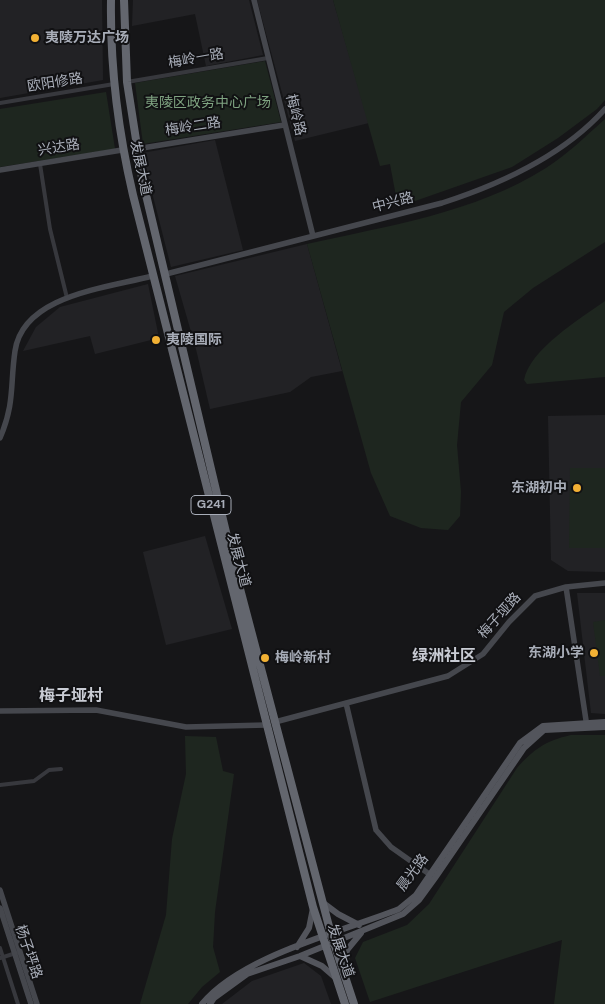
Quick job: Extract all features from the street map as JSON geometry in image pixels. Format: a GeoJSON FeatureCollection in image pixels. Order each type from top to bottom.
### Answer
{"type":"FeatureCollection","features":[{"type":"Feature","properties":{"kind":"highway","name":"发展大道"},"geometry":{"type":"LineString","coordinates":[[111,0],[114,84],[122,150],[152,276],[313,907],[345,1004]]}},
{"type":"Feature","properties":{"kind":"highway","name":"发展大道"},"geometry":{"type":"LineString","coordinates":[[124,0],[127,82],[136,149],[231,556],[322,902],[354,1004]]}},
{"type":"Feature","properties":{"kind":"main road","name":"晨光路"},"geometry":{"type":"LineString","coordinates":[[202,1004],[211,993],[245,968],[296,948],[323,942],[334,943],[403,914],[419,900],[432,876],[520,743],[544,726],[605,722]]}},
{"type":"Feature","properties":{"kind":"main road","name":"晨光路"},"geometry":{"type":"LineString","coordinates":[[586,724],[605,727]]}},
{"type":"Feature","properties":{"kind":"main road","name":"晨光路"},"geometry":{"type":"LineString","coordinates":[[210,1004],[247,974],[300,956],[323,942],[331,934],[399,909],[416,895],[432,876]]}},
{"type":"Feature","properties":{"kind":"main road"},"geometry":{"type":"LineString","coordinates":[[322,902],[338,914],[359,925]]}},
{"type":"Feature","properties":{"kind":"main road"},"geometry":{"type":"LineString","coordinates":[[296,948],[309,928],[313,907]]}},
{"type":"Feature","properties":{"kind":"main road"},"geometry":{"type":"LineString","coordinates":[[345,976],[347,950],[365,930]]}},
{"type":"Feature","properties":{"kind":"main road"},"geometry":{"type":"LineString","coordinates":[[300,956],[322,966],[337,979]]}},
{"type":"Feature","properties":{"kind":"street","name":"梅岭路"},"geometry":{"type":"LineString","coordinates":[[254,0],[312,236]]}},
{"type":"Feature","properties":{"kind":"street","name":"梅岭一路"},"geometry":{"type":"LineString","coordinates":[[127,82],[268,58]]}},
{"type":"Feature","properties":{"kind":"street","name":"欧阳修路"},"geometry":{"type":"LineString","coordinates":[[0,103],[114,84]]}},
{"type":"Feature","properties":{"kind":"street","name":"中兴路"},"geometry":{"type":"LineString","coordinates":[[166,274],[442,203],[477,192],[544,159],[605,109]]}},
{"type":"Feature","properties":{"kind":"street","name":"梅岭二路"},"geometry":{"type":"LineString","coordinates":[[136,149],[284,125]]}},
{"type":"Feature","properties":{"kind":"street","name":"兴达路"},"geometry":{"type":"LineString","coordinates":[[0,170],[122,150]]}},
{"type":"Feature","properties":{"kind":"street"},"geometry":{"type":"LineString","coordinates":[[40,164],[50,229],[67,298]]}},
{"type":"Feature","properties":{"kind":"street"},"geometry":{"type":"LineString","coordinates":[[0,438],[9,417],[15,351],[22,331],[42,309],[67,298],[152,276]]}},
{"type":"Feature","properties":{"kind":"street","name":"梅子垭路"},"geometry":{"type":"LineString","coordinates":[[275,722],[448,676],[483,654],[509,622],[535,596],[566,586],[605,583]]}},
{"type":"Feature","properties":{"kind":"street"},"geometry":{"type":"LineString","coordinates":[[566,586],[586,724]]}},
{"type":"Feature","properties":{"kind":"street"},"geometry":{"type":"LineString","coordinates":[[346,703],[376,830],[391,847],[432,876]]}},
{"type":"Feature","properties":{"kind":"street"},"geometry":{"type":"LineString","coordinates":[[0,711],[96,710],[186,727],[266,725]]}},
{"type":"Feature","properties":{"kind":"street"},"geometry":{"type":"LineString","coordinates":[[0,784],[34,782],[49,770],[61,769]]}},
{"type":"Feature","properties":{"kind":"street"},"geometry":{"type":"LineString","coordinates":[[0,890],[37,1004]]}},
{"type":"Feature","properties":{"kind":"street","name":"杨子坪路"},"geometry":{"type":"LineString","coordinates":[[0,908],[31,1004]]}},
{"type":"Feature","properties":{"kind":"street"},"geometry":{"type":"LineString","coordinates":[[0,948],[18,1004]]}},
{"type":"Feature","properties":{"kind":"street"},"geometry":{"type":"LineString","coordinates":[[2,958],[16,953]]}},
{"type":"Feature","properties":{"kind":"shaded area","name":"夷陵万达广场"},"geometry":{"type":"Polygon","coordinates":[[[0,0],[102,0],[103,80],[0,98],[0,0]]]}},
{"type":"Feature","properties":{"kind":"shaded area"},"geometry":{"type":"Polygon","coordinates":[[[133,0],[249,0],[263,55],[206,66],[195,14],[132,26],[133,0]]]}},
{"type":"Feature","properties":{"kind":"shaded area"},"geometry":{"type":"Polygon","coordinates":[[[257,0],[333,0],[369,123],[295,141],[257,0]]]}},
{"type":"Feature","properties":{"kind":"shaded area"},"geometry":{"type":"Polygon","coordinates":[[[215,140],[243,250],[171,267],[142,153],[215,140]]]}},
{"type":"Feature","properties":{"kind":"shaded area"},"geometry":{"type":"Polygon","coordinates":[[[307,244],[342,371],[311,377],[290,392],[210,409],[196,349],[175,276],[307,244]]]}},
{"type":"Feature","properties":{"kind":"shaded area"},"geometry":{"type":"Polygon","coordinates":[[[148,284],[159,338],[95,354],[90,336],[23,351],[36,327],[60,307],[148,284]]]}},
{"type":"Feature","properties":{"kind":"shaded area","name":"东湖初中"},"geometry":{"type":"Polygon","coordinates":[[[605,415],[605,572],[568,571],[551,560],[548,416],[605,415]]]}},
{"type":"Feature","properties":{"kind":"shaded area"},"geometry":{"type":"Polygon","coordinates":[[[205,536],[232,629],[166,645],[143,552],[205,536]]]}},
{"type":"Feature","properties":{"kind":"shaded area","name":"东湖小学"},"geometry":{"type":"Polygon","coordinates":[[[577,593],[605,593],[605,714],[591,713],[577,593]]]}},
{"type":"Feature","properties":{"kind":"shaded area"},"geometry":{"type":"Polygon","coordinates":[[[304,963],[321,976],[331,1004],[222,1004],[252,981],[304,963]]]}},
{"type":"Feature","properties":{"kind":"green space"},"geometry":{"type":"Polygon","coordinates":[[[333,0],[605,0],[605,100],[597,109],[558,138],[512,167],[398,207],[390,164],[380,166],[333,0]]]}},
{"type":"Feature","properties":{"kind":"green space","name":"夷陵区政务中心广场"},"geometry":{"type":"Polygon","coordinates":[[[265,61],[281,122],[143,144],[135,83],[265,61]]]}},
{"type":"Feature","properties":{"kind":"green space"},"geometry":{"type":"Polygon","coordinates":[[[106,92],[115,149],[0,167],[0,109],[106,92]]]}},
{"type":"Feature","properties":{"kind":"green space"},"geometry":{"type":"Polygon","coordinates":[[[605,119],[605,242],[533,288],[504,312],[492,365],[461,402],[457,445],[461,492],[460,516],[448,530],[421,528],[390,516],[371,473],[307,244],[430,216],[490,196],[519,183],[554,163],[605,119]]]}},
{"type":"Feature","properties":{"kind":"green space"},"geometry":{"type":"Polygon","coordinates":[[[605,301],[605,377],[527,384],[524,380],[528,368],[546,346],[605,301]]]}},
{"type":"Feature","properties":{"kind":"green space"},"geometry":{"type":"Polygon","coordinates":[[[570,468],[605,468],[605,548],[569,548],[570,468]]]}},
{"type":"Feature","properties":{"kind":"green space"},"geometry":{"type":"Polygon","coordinates":[[[605,620],[605,676],[600,676],[593,622],[605,620]]]}},
{"type":"Feature","properties":{"kind":"green space"},"geometry":{"type":"Polygon","coordinates":[[[571,735],[605,735],[605,1004],[554,1004],[562,940],[370,1002],[355,958],[363,942],[407,925],[429,904],[517,768],[541,747],[554,740],[571,735]]]}},
{"type":"Feature","properties":{"kind":"green space"},"geometry":{"type":"Polygon","coordinates":[[[185,736],[216,737],[223,771],[234,774],[215,912],[213,947],[220,972],[202,987],[188,1004],[140,1004],[166,915],[172,839],[186,774],[185,736]]]}},
{"type":"Feature","properties":{"kind":"place","name":"夷陵万达广场"},"geometry":{"type":"Point","coordinates":[35,38]}},
{"type":"Feature","properties":{"kind":"place","name":"夷陵国际"},"geometry":{"type":"Point","coordinates":[156,340]}},
{"type":"Feature","properties":{"kind":"place","name":"东湖初中"},"geometry":{"type":"Point","coordinates":[577,488]}},
{"type":"Feature","properties":{"kind":"place","name":"东湖小学"},"geometry":{"type":"Point","coordinates":[594,653]}},
{"type":"Feature","properties":{"kind":"place","name":"梅岭新村"},"geometry":{"type":"Point","coordinates":[265,658]}},
{"type":"Feature","properties":{"kind":"district","name":"绿洲社区"},"geometry":{"type":"Point","coordinates":[444,657]}},
{"type":"Feature","properties":{"kind":"district","name":"梅子垭村"},"geometry":{"type":"Point","coordinates":[71,697]}}]}
